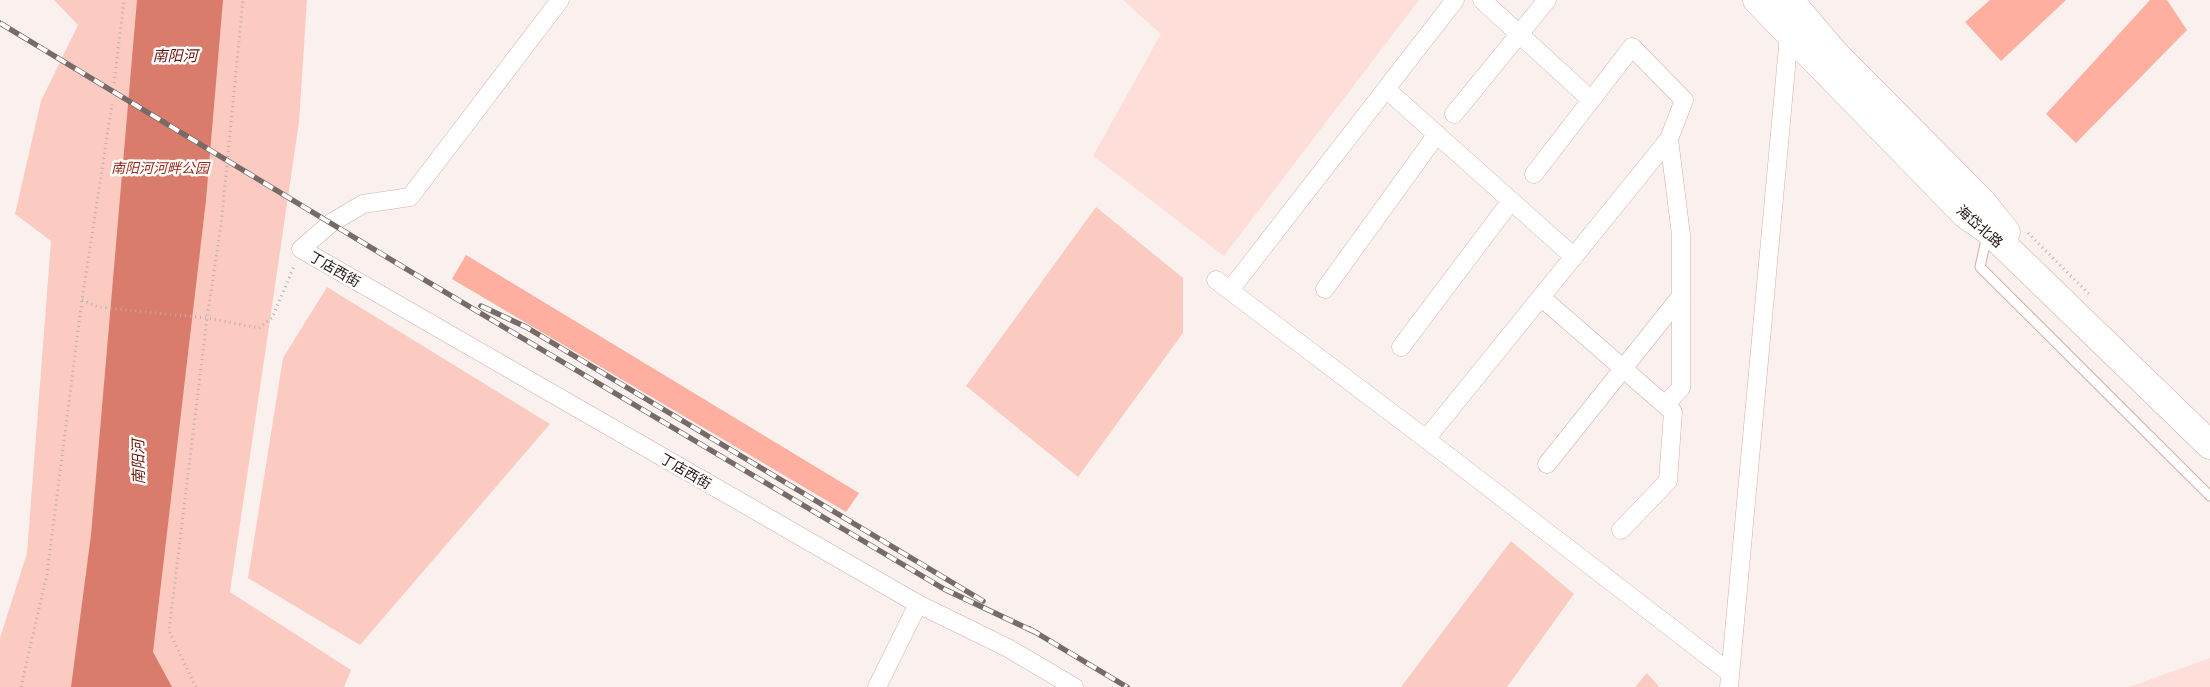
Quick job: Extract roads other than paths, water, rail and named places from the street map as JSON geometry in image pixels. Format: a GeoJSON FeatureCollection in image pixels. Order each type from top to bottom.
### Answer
{"type":"FeatureCollection","features":[{"type":"Feature","properties":{"kind":"main road","name":"海岱北路"},"geometry":{"type":"LineString","coordinates":[[1757,0],[1965,214],[1988,230],[2210,446]]}},
{"type":"Feature","properties":{"kind":"main road","name":"海岱北路"},"geometry":{"type":"LineString","coordinates":[[1790,0],[1836,55],[1981,201],[1997,223],[2210,436]]}},
{"type":"Feature","properties":{"kind":"street","name":"丁店西街"},"geometry":{"type":"LineString","coordinates":[[560,0],[410,197],[362,204],[331,223],[301,249],[918,604],[1008,648],[1074,687]]}},
{"type":"Feature","properties":{"kind":"street"},"geometry":{"type":"LineString","coordinates":[[1455,0],[1386,89],[1223,285],[1426,439],[1730,680]]}},
{"type":"Feature","properties":{"kind":"street"},"geometry":{"type":"LineString","coordinates":[[1482,0],[1590,99]]}},
{"type":"Feature","properties":{"kind":"street"},"geometry":{"type":"LineString","coordinates":[[1454,114],[1547,0]]}},
{"type":"Feature","properties":{"kind":"street"},"geometry":{"type":"LineString","coordinates":[[1730,680],[1790,35],[1785,0]]}},
{"type":"Feature","properties":{"kind":"street"},"geometry":{"type":"LineString","coordinates":[[1426,439],[1669,139],[1684,100],[1632,47],[1534,174]]}},
{"type":"Feature","properties":{"kind":"street"},"geometry":{"type":"LineString","coordinates":[[1386,89],[1574,257]]}},
{"type":"Feature","properties":{"kind":"street"},"geometry":{"type":"LineString","coordinates":[[1325,289],[1437,134]]}},
{"type":"Feature","properties":{"kind":"street"},"geometry":{"type":"LineString","coordinates":[[1665,405],[1681,388],[1681,235],[1669,139]]}},
{"type":"Feature","properties":{"kind":"street"},"geometry":{"type":"LineString","coordinates":[[1401,347],[1511,201]]}},
{"type":"Feature","properties":{"kind":"street"},"geometry":{"type":"LineString","coordinates":[[1547,464],[1681,296]]}},
{"type":"Feature","properties":{"kind":"street"},"geometry":{"type":"LineString","coordinates":[[1542,297],[1673,412],[1668,481],[1621,530]]}},
{"type":"Feature","properties":{"kind":"street"},"geometry":{"type":"LineString","coordinates":[[878,687],[918,604]]}},
{"type":"Feature","properties":{"kind":"lane"},"geometry":{"type":"LineString","coordinates":[[1988,230],[1980,267],[2210,496]]}},
{"type":"Feature","properties":{"kind":"water","name":"南阳河"},"geometry":{"type":"Polygon","coordinates":[[[137,0],[223,0],[206,200],[153,652],[172,687],[71,687],[91,535],[137,0]]]}},
{"type":"Feature","properties":{"kind":"railway"},"geometry":{"type":"LineString","coordinates":[[0,23],[418,276],[944,589],[1037,633]]}},
{"type":"Feature","properties":{"kind":"railway"},"geometry":{"type":"LineString","coordinates":[[481,306],[526,327],[983,601]]}},
{"type":"Feature","properties":{"kind":"railway"},"geometry":{"type":"LineString","coordinates":[[1030,629],[1127,687]]}},
{"type":"Feature","properties":{"kind":"park label","name":"南阳河河畔公园"},"geometry":{"type":"Point","coordinates":[160,168]}}]}
